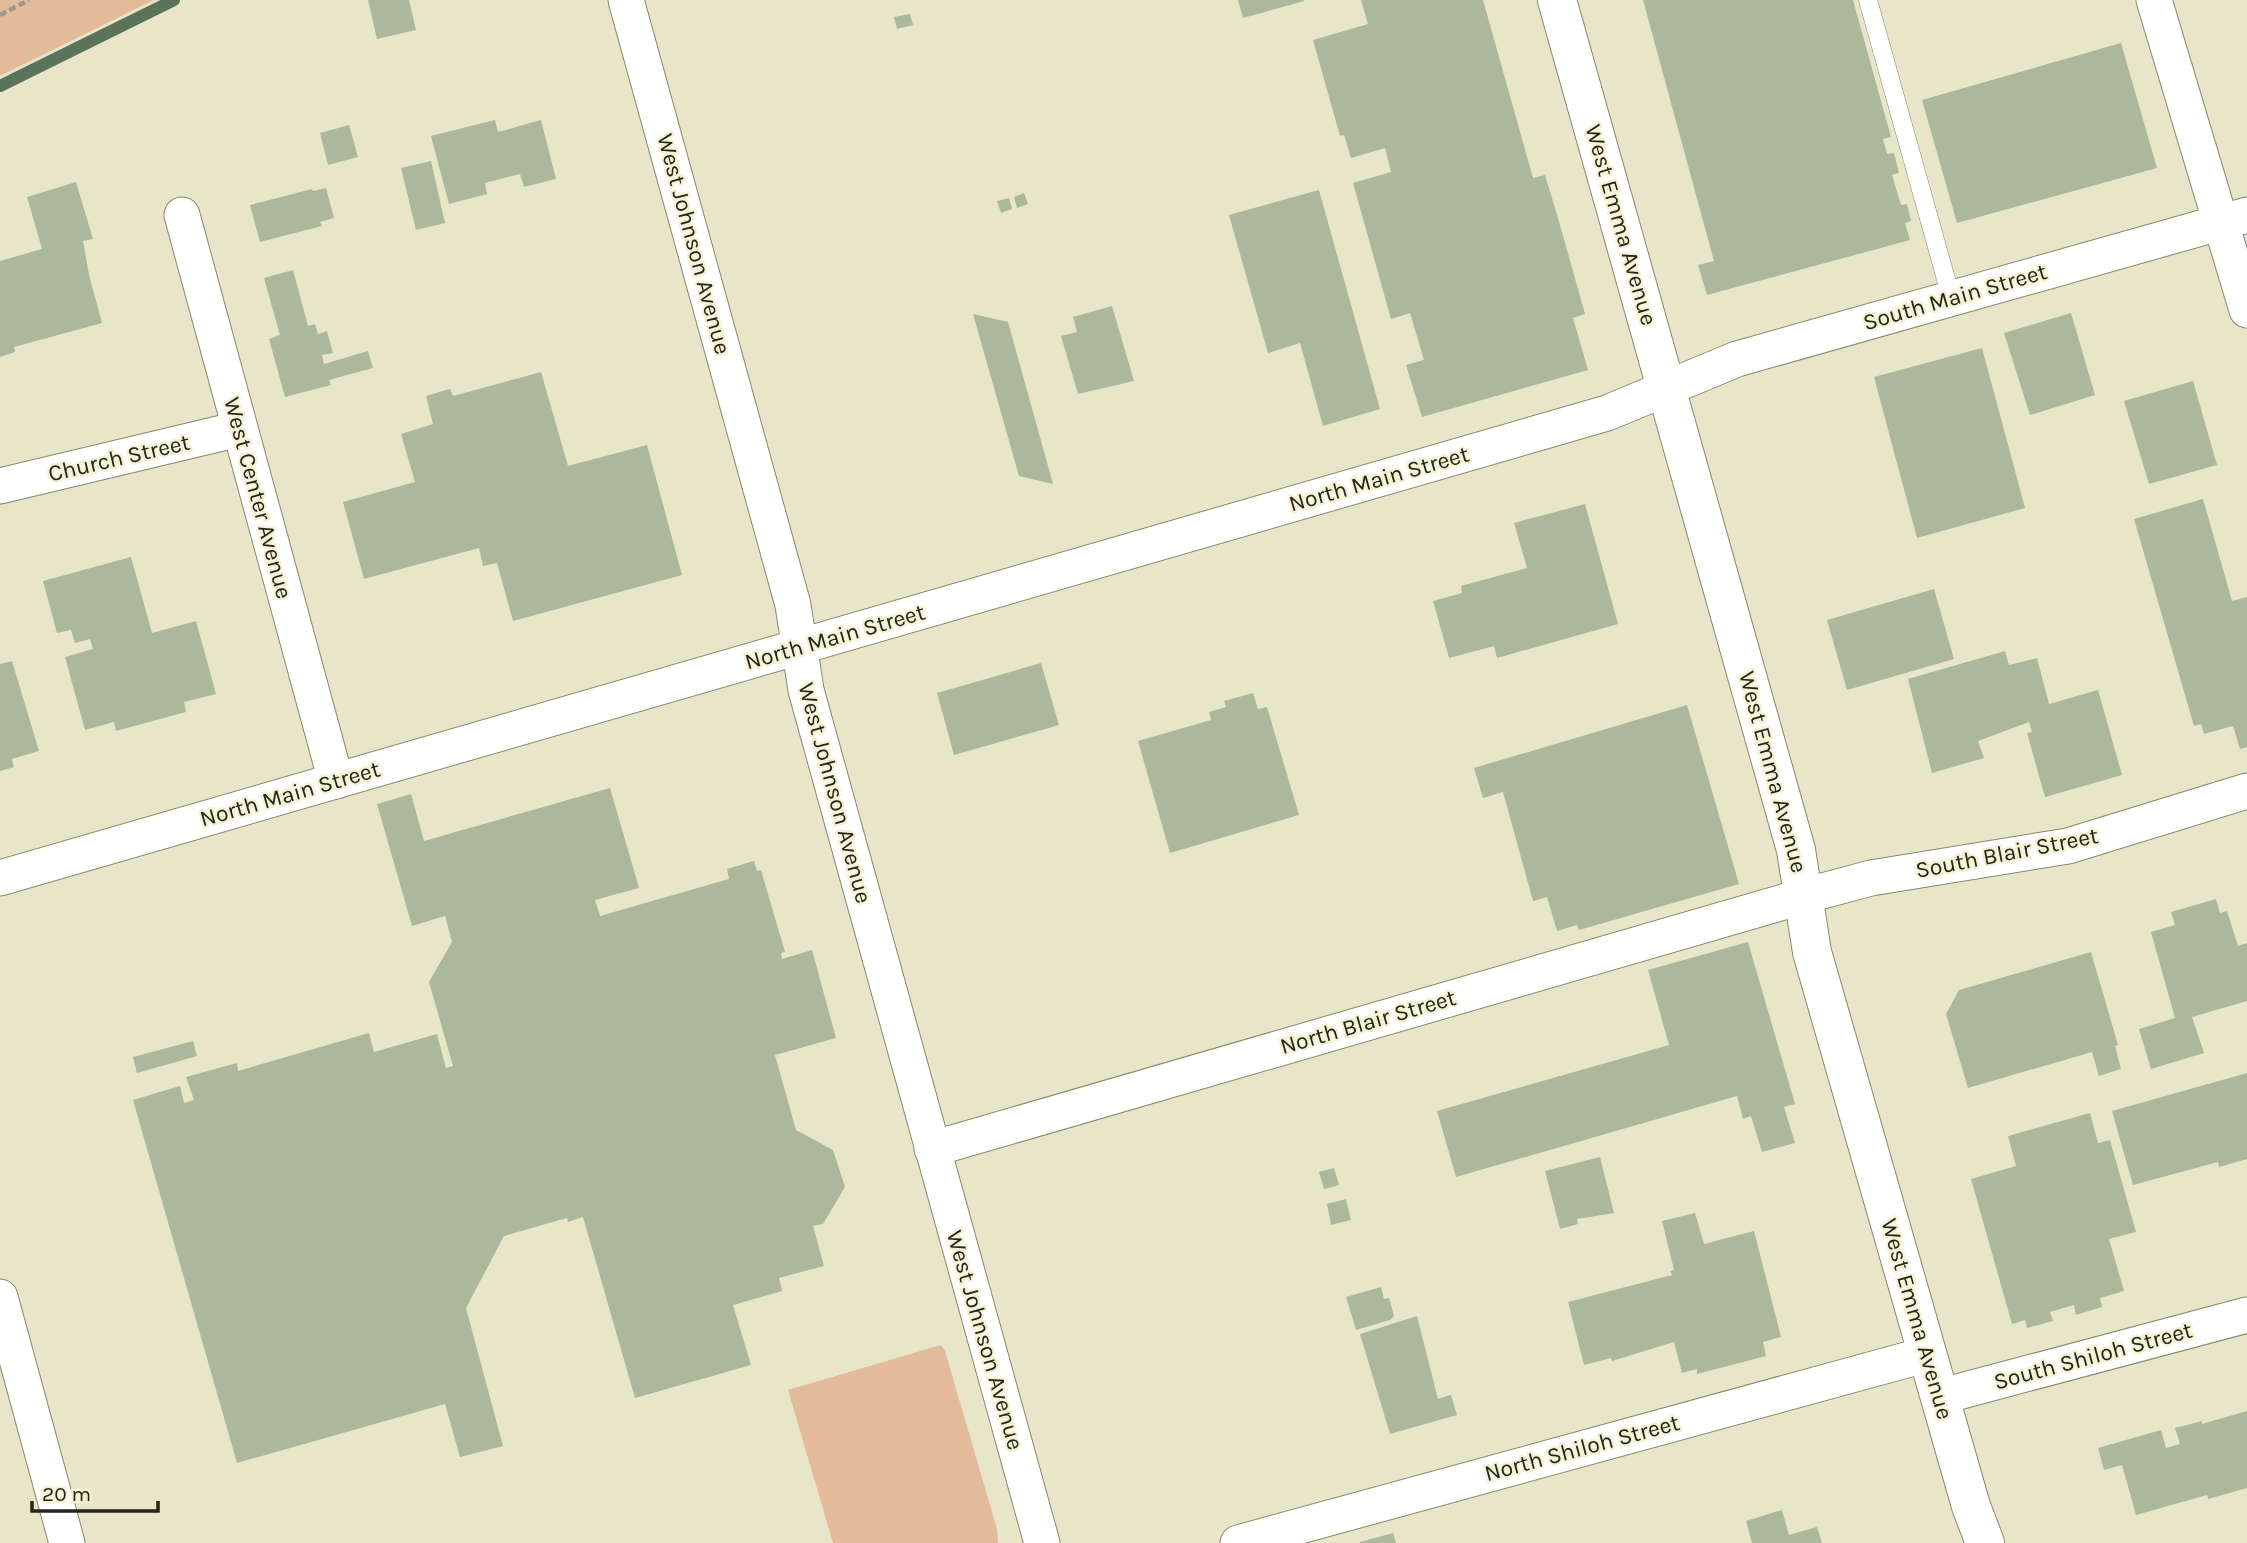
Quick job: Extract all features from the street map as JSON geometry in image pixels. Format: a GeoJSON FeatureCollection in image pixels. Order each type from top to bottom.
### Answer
{"type":"FeatureCollection","features":[{"type":"Feature","properties":{"kind":"street","name":"West Johnson Avenue"},"geometry":{"type":"LineString","coordinates":[[626,0],[793,605],[806,690],[1042,1543]]}},
{"type":"Feature","properties":{"kind":"street","name":"West Emma Avenue"},"geometry":{"type":"LineString","coordinates":[[1557,0],[1796,849],[1812,952],[1940,1397],[1985,1543]]}},
{"type":"Feature","properties":{"kind":"street"},"geometry":{"type":"LineString","coordinates":[[2154,0],[2234,218],[2247,310]]}},
{"type":"Feature","properties":{"kind":"street","name":"West Center Avenue"},"geometry":{"type":"LineString","coordinates":[[182,215],[336,781]]}},
{"type":"Feature","properties":{"kind":"street","name":"South Main Street"},"geometry":{"type":"LineString","coordinates":[[1667,387],[1737,359],[2234,218]]}},
{"type":"Feature","properties":{"kind":"street","name":"North Main Street"},"geometry":{"type":"LineString","coordinates":[[0,878],[1607,413],[1667,387]]}},
{"type":"Feature","properties":{"kind":"street","name":"Church Street"},"geometry":{"type":"LineString","coordinates":[[0,486],[239,429]]}},
{"type":"Feature","properties":{"kind":"street","name":"South Blair Street"},"geometry":{"type":"LineString","coordinates":[[1804,895],[1871,878],[2068,846],[2247,791]]}},
{"type":"Feature","properties":{"kind":"street","name":"North Blair Street"},"geometry":{"type":"LineString","coordinates":[[932,1149],[1804,895]]}},
{"type":"Feature","properties":{"kind":"street"},"geometry":{"type":"LineString","coordinates":[[0,1297],[67,1543]]}},
{"type":"Feature","properties":{"kind":"street","name":"South Shiloh Street"},"geometry":{"type":"LineString","coordinates":[[1940,1397],[2247,1315]]}},
{"type":"Feature","properties":{"kind":"street","name":"North Shiloh Street"},"geometry":{"type":"LineString","coordinates":[[1238,1543],[1928,1354]]}},
{"type":"Feature","properties":{"kind":"lane"},"geometry":{"type":"LineString","coordinates":[[1868,0],[1951,298]]}},
{"type":"Feature","properties":{"kind":"path"},"geometry":{"type":"LineString","coordinates":[[0,15],[29,0]]}},
{"type":"Feature","properties":{"kind":"shaded area"},"geometry":{"type":"Polygon","coordinates":[[[0,0],[154,0],[0,76],[0,0]]]}},
{"type":"Feature","properties":{"kind":"shaded area"},"geometry":{"type":"Polygon","coordinates":[[[941,1345],[997,1529],[998,1543],[833,1543],[788,1390],[941,1345]]]}},
{"type":"Feature","properties":{"kind":"building"},"geometry":{"type":"Polygon","coordinates":[[[368,0],[409,0],[416,30],[377,39],[368,0]]]}},
{"type":"Feature","properties":{"kind":"building"},"geometry":{"type":"Polygon","coordinates":[[[1238,0],[1304,0],[1304,1],[1243,18],[1238,0]]]}},
{"type":"Feature","properties":{"kind":"building"},"geometry":{"type":"Polygon","coordinates":[[[1361,0],[1483,0],[1533,178],[1545,175],[1558,218],[1585,314],[1573,318],[1588,370],[1422,417],[1406,365],[1424,360],[1410,313],[1391,319],[1353,183],[1391,172],[1385,148],[1351,158],[1344,135],[1340,136],[1313,40],[1368,24],[1361,0]]]}},
{"type":"Feature","properties":{"kind":"building"},"geometry":{"type":"Polygon","coordinates":[[[1643,0],[1853,0],[1891,137],[1883,139],[1887,154],[1894,153],[1899,173],[1892,175],[1901,205],[1907,204],[1911,221],[1905,223],[1910,240],[1707,295],[1698,265],[1714,261],[1643,0]]]}},
{"type":"Feature","properties":{"kind":"building"},"geometry":{"type":"Polygon","coordinates":[[[910,14],[913,25],[897,29],[894,17],[910,14]]]}},
{"type":"Feature","properties":{"kind":"building"},"geometry":{"type":"Polygon","coordinates":[[[2121,43],[2157,168],[1957,223],[1922,100],[2121,43]]]}},
{"type":"Feature","properties":{"kind":"building"},"geometry":{"type":"Polygon","coordinates":[[[495,120],[498,132],[541,120],[556,179],[524,187],[520,174],[485,183],[487,194],[449,204],[431,136],[495,120]]]}},
{"type":"Feature","properties":{"kind":"building"},"geometry":{"type":"Polygon","coordinates":[[[349,125],[358,157],[328,165],[320,133],[349,125]]]}},
{"type":"Feature","properties":{"kind":"building"},"geometry":{"type":"Polygon","coordinates":[[[431,161],[445,223],[416,230],[401,168],[431,161]]]}},
{"type":"Feature","properties":{"kind":"building"},"geometry":{"type":"Polygon","coordinates":[[[76,182],[93,239],[83,241],[102,323],[14,347],[15,352],[0,357],[0,261],[42,249],[27,197],[76,182]]]}},
{"type":"Feature","properties":{"kind":"building"},"geometry":{"type":"Polygon","coordinates":[[[326,188],[334,218],[320,222],[322,226],[260,242],[250,205],[326,188]]]}},
{"type":"Feature","properties":{"kind":"building"},"geometry":{"type":"Polygon","coordinates":[[[1319,190],[1380,409],[1323,426],[1300,343],[1268,353],[1229,215],[1319,190]]]}},
{"type":"Feature","properties":{"kind":"building"},"geometry":{"type":"Polygon","coordinates":[[[1024,193],[1028,204],[1017,208],[1014,197],[1024,193]]]}},
{"type":"Feature","properties":{"kind":"building"},"geometry":{"type":"Polygon","coordinates":[[[1009,198],[1012,209],[1001,213],[997,201],[1009,198]]]}},
{"type":"Feature","properties":{"kind":"building"},"geometry":{"type":"Polygon","coordinates":[[[293,270],[308,326],[315,324],[318,334],[327,331],[333,353],[322,355],[324,364],[368,351],[373,368],[329,380],[331,385],[285,397],[269,339],[280,335],[264,278],[293,270]]]}},
{"type":"Feature","properties":{"kind":"building"},"geometry":{"type":"Polygon","coordinates":[[[1112,306],[1134,381],[1078,394],[1061,336],[1077,332],[1073,317],[1112,306]]]}},
{"type":"Feature","properties":{"kind":"building"},"geometry":{"type":"Polygon","coordinates":[[[2071,313],[2095,395],[2030,415],[2004,333],[2071,313]]]}},
{"type":"Feature","properties":{"kind":"building"},"geometry":{"type":"Polygon","coordinates":[[[973,314],[1008,322],[1053,484],[1019,476],[973,314]]]}},
{"type":"Feature","properties":{"kind":"building"},"geometry":{"type":"Polygon","coordinates":[[[1982,348],[2025,508],[1917,538],[1874,377],[1982,348]]]}},
{"type":"Feature","properties":{"kind":"building"},"geometry":{"type":"Polygon","coordinates":[[[541,372],[568,466],[647,445],[682,575],[513,621],[497,563],[483,566],[479,548],[364,579],[343,502],[415,482],[401,434],[433,424],[426,396],[450,389],[453,396],[541,372]]]}},
{"type":"Feature","properties":{"kind":"building"},"geometry":{"type":"Polygon","coordinates":[[[2193,381],[2217,465],[2149,484],[2124,401],[2193,381]]]}},
{"type":"Feature","properties":{"kind":"building"},"geometry":{"type":"Polygon","coordinates":[[[2203,499],[2232,601],[2247,597],[2247,747],[2240,749],[2233,726],[2204,734],[2201,724],[2194,726],[2134,519],[2203,499]]]}},
{"type":"Feature","properties":{"kind":"building"},"geometry":{"type":"Polygon","coordinates":[[[1585,504],[1618,624],[1497,658],[1494,646],[1449,658],[1433,601],[1462,593],[1461,586],[1527,568],[1514,523],[1585,504]]]}},
{"type":"Feature","properties":{"kind":"building"},"geometry":{"type":"Polygon","coordinates":[[[131,557],[152,633],[196,621],[216,694],[184,702],[186,712],[116,731],[114,722],[85,730],[65,657],[93,649],[90,639],[75,643],[71,630],[57,633],[43,581],[131,557]]]}},
{"type":"Feature","properties":{"kind":"building"},"geometry":{"type":"Polygon","coordinates":[[[1934,589],[1954,659],[1847,690],[1827,620],[1934,589]]]}},
{"type":"Feature","properties":{"kind":"building"},"geometry":{"type":"Polygon","coordinates":[[[2005,651],[2009,665],[2037,658],[2049,704],[2098,690],[2122,775],[2045,797],[2027,733],[2032,732],[2029,722],[1978,741],[1984,758],[1932,773],[1908,679],[2005,651]]]}},
{"type":"Feature","properties":{"kind":"building"},"geometry":{"type":"Polygon","coordinates":[[[12,661],[39,751],[12,759],[14,767],[0,771],[0,664],[12,661]]]}},
{"type":"Feature","properties":{"kind":"building"},"geometry":{"type":"Polygon","coordinates":[[[1041,663],[1059,725],[954,755],[937,693],[1041,663]]]}},
{"type":"Feature","properties":{"kind":"building"},"geometry":{"type":"Polygon","coordinates":[[[1253,693],[1258,709],[1267,707],[1299,815],[1170,853],[1138,741],[1211,720],[1209,712],[1226,707],[1224,701],[1253,693]]]}},
{"type":"Feature","properties":{"kind":"building"},"geometry":{"type":"Polygon","coordinates":[[[1687,705],[1739,884],[1579,930],[1577,925],[1557,931],[1547,897],[1533,901],[1503,792],[1483,798],[1474,768],[1687,705]]]}},
{"type":"Feature","properties":{"kind":"building"},"geometry":{"type":"Polygon","coordinates":[[[610,788],[639,888],[595,900],[600,916],[729,879],[727,869],[754,861],[757,871],[761,870],[785,952],[781,953],[782,959],[812,950],[836,1038],[775,1055],[796,1130],[833,1150],[845,1187],[823,1224],[813,1226],[824,1266],[779,1278],[782,1291],[733,1305],[751,1365],[635,1398],[583,1217],[568,1222],[567,1218],[504,1236],[466,1308],[503,1446],[460,1457],[445,1404],[237,1463],[133,1100],[180,1086],[184,1103],[194,1100],[186,1077],[237,1063],[238,1071],[369,1033],[374,1052],[437,1034],[446,1068],[453,1066],[429,982],[452,942],[445,916],[412,926],[377,804],[411,794],[424,841],[610,788]]]}},
{"type":"Feature","properties":{"kind":"building"},"geometry":{"type":"Polygon","coordinates":[[[2216,899],[2220,913],[2227,911],[2238,946],[2247,943],[2247,1001],[2192,1017],[2204,1053],[2151,1069],[2139,1029],[2175,1018],[2151,932],[2175,925],[2171,912],[2216,899]]]}},
{"type":"Feature","properties":{"kind":"building"},"geometry":{"type":"Polygon","coordinates":[[[1748,942],[1795,1104],[1784,1107],[1795,1143],[1762,1152],[1751,1116],[1743,1119],[1737,1096],[1456,1177],[1437,1111],[1669,1045],[1648,970],[1748,942]]]}},
{"type":"Feature","properties":{"kind":"building"},"geometry":{"type":"Polygon","coordinates":[[[2091,952],[2118,1045],[2115,1046],[2121,1069],[2099,1076],[2092,1052],[1968,1088],[1946,1014],[1959,990],[2091,952]]]}},
{"type":"Feature","properties":{"kind":"building"},"geometry":{"type":"Polygon","coordinates":[[[193,1041],[197,1056],[137,1073],[133,1057],[193,1041]]]}},
{"type":"Feature","properties":{"kind":"building"},"geometry":{"type":"Polygon","coordinates":[[[2247,1073],[2247,1159],[2219,1167],[2218,1162],[2133,1185],[2112,1111],[2247,1073]]]}},
{"type":"Feature","properties":{"kind":"building"},"geometry":{"type":"Polygon","coordinates":[[[2090,1113],[2098,1143],[2110,1140],[2136,1232],[2109,1239],[2124,1291],[2100,1298],[2102,1307],[2076,1315],[2074,1305],[2050,1312],[2053,1321],[2027,1328],[2025,1320],[2012,1324],[1971,1179],[2016,1166],[2008,1136],[2090,1113]]]}},
{"type":"Feature","properties":{"kind":"building"},"geometry":{"type":"Polygon","coordinates":[[[1600,1157],[1614,1213],[1577,1219],[1578,1224],[1560,1229],[1545,1171],[1600,1157]]]}},
{"type":"Feature","properties":{"kind":"building"},"geometry":{"type":"Polygon","coordinates":[[[1334,1168],[1339,1185],[1324,1189],[1319,1172],[1334,1168]]]}},
{"type":"Feature","properties":{"kind":"building"},"geometry":{"type":"Polygon","coordinates":[[[1346,1199],[1351,1220],[1331,1225],[1327,1204],[1346,1199]]]}},
{"type":"Feature","properties":{"kind":"building"},"geometry":{"type":"Polygon","coordinates":[[[1695,1213],[1704,1244],[1754,1231],[1781,1337],[1763,1342],[1766,1356],[1697,1374],[1697,1369],[1682,1373],[1674,1342],[1612,1361],[1611,1358],[1584,1365],[1568,1302],[1672,1275],[1670,1271],[1674,1270],[1662,1221],[1695,1213]]]}},
{"type":"Feature","properties":{"kind":"building"},"geometry":{"type":"Polygon","coordinates":[[[1381,1287],[1384,1299],[1389,1298],[1394,1316],[1390,1320],[1356,1330],[1346,1297],[1381,1287]]]}},
{"type":"Feature","properties":{"kind":"building"},"geometry":{"type":"Polygon","coordinates":[[[1417,1316],[1438,1399],[1451,1395],[1457,1415],[1390,1434],[1360,1334],[1417,1316]]]}},
{"type":"Feature","properties":{"kind":"building"},"geometry":{"type":"Polygon","coordinates":[[[2247,1411],[2247,1488],[2208,1499],[2207,1495],[2136,1515],[2122,1465],[2104,1470],[2098,1448],[2161,1430],[2166,1448],[2180,1444],[2175,1428],[2202,1421],[2202,1424],[2247,1411]]]}},
{"type":"Feature","properties":{"kind":"building"},"geometry":{"type":"Polygon","coordinates":[[[1782,1510],[1789,1535],[1817,1527],[1822,1543],[1752,1543],[1746,1521],[1782,1510]]]}},
{"type":"Feature","properties":{"kind":"building"},"geometry":{"type":"Polygon","coordinates":[[[1393,1533],[1396,1543],[1360,1543],[1360,1542],[1393,1533]]]}},
{"type":"Feature","properties":{"kind":"waterway"},"geometry":{"type":"LineString","coordinates":[[0,86],[174,0]]}}]}
